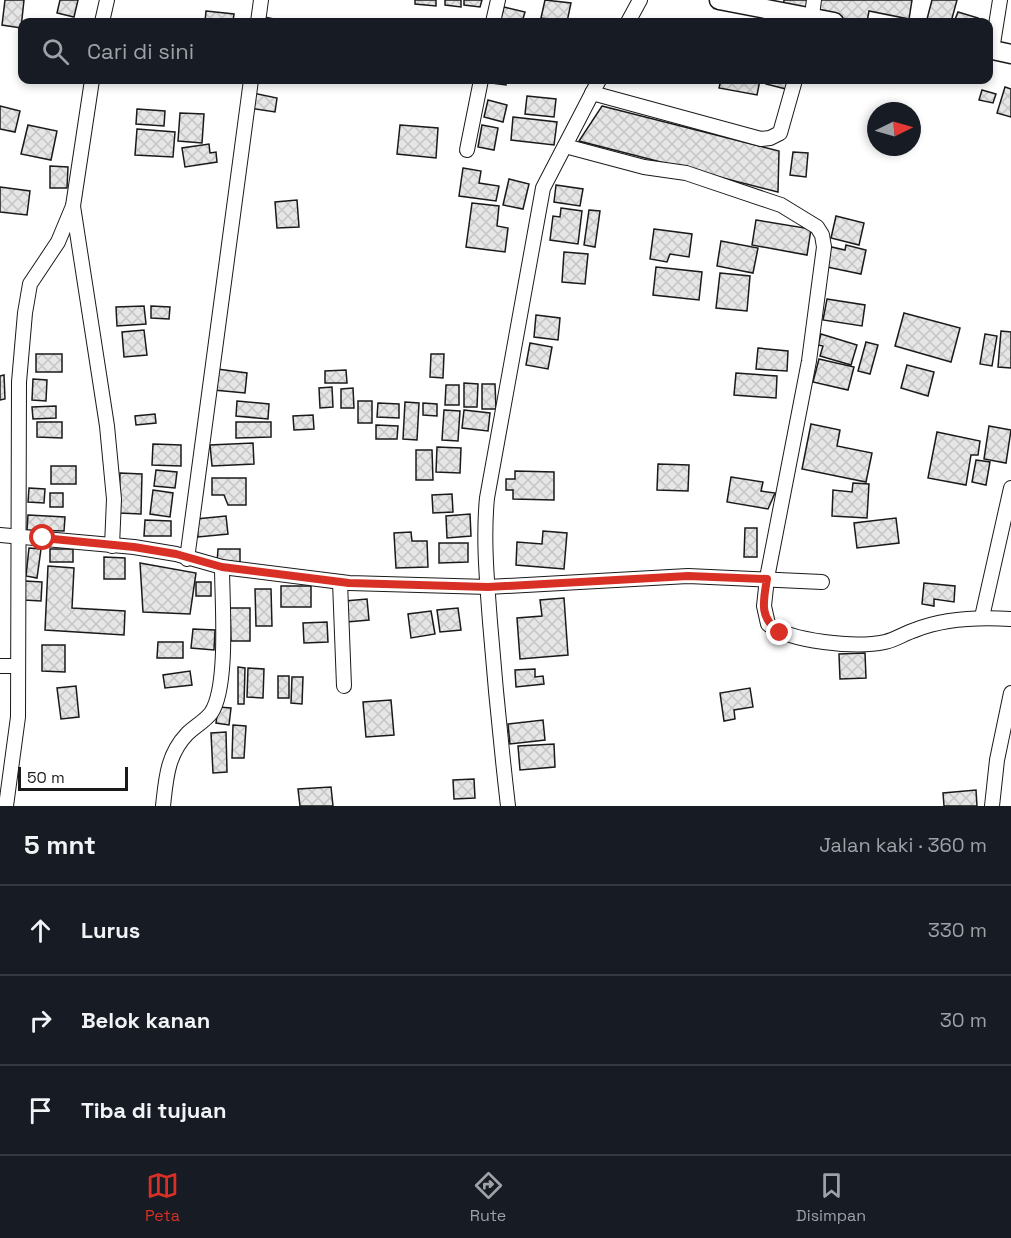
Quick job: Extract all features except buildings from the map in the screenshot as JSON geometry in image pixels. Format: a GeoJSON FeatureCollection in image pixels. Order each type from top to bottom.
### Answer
{"type":"FeatureCollection","features":[{"type":"Feature","properties":{"kind":"street"},"geometry":{"type":"LineString","coordinates":[[103,18],[107,0]]}},
{"type":"Feature","properties":{"kind":"street"},"geometry":{"type":"LineString","coordinates":[[259,18],[261,0]]}},
{"type":"Feature","properties":{"kind":"street"},"geometry":{"type":"LineString","coordinates":[[494,18],[498,0]]}},
{"type":"Feature","properties":{"kind":"street"},"geometry":{"type":"LineString","coordinates":[[630,18],[640,0]]}},
{"type":"Feature","properties":{"kind":"street"},"geometry":{"type":"LineString","coordinates":[[719,0],[812,14]]}},
{"type":"Feature","properties":{"kind":"street"},"geometry":{"type":"LineString","coordinates":[[993,34],[1000,0]]}},
{"type":"Feature","properties":{"kind":"street"},"geometry":{"type":"LineString","coordinates":[[993,50],[1011,54]]}},
{"type":"Feature","properties":{"kind":"street"},"geometry":{"type":"LineString","coordinates":[[6,806],[18,717],[16,666],[19,381],[25,313],[30,284],[58,242],[73,206],[91,84]]}},
{"type":"Feature","properties":{"kind":"street"},"geometry":{"type":"LineString","coordinates":[[187,560],[250,84]]}},
{"type":"Feature","properties":{"kind":"street"},"geometry":{"type":"LineString","coordinates":[[467,150],[480,84]]}},
{"type":"Feature","properties":{"kind":"street"},"geometry":{"type":"LineString","coordinates":[[508,806],[498,723],[484,526],[508,374],[543,188],[597,84]]}},
{"type":"Feature","properties":{"kind":"street"},"geometry":{"type":"LineString","coordinates":[[592,93],[761,139],[770,138],[780,132],[794,84]]}},
{"type":"Feature","properties":{"kind":"street"},"geometry":{"type":"LineString","coordinates":[[565,146],[722,183],[781,205],[817,227],[822,235],[824,247],[809,361],[767,579],[764,606],[768,624],[780,633],[796,638],[856,644],[884,642],[937,624],[982,617],[1011,619]]}},
{"type":"Feature","properties":{"kind":"street"},"geometry":{"type":"LineString","coordinates":[[73,206],[107,426],[114,499],[112,546]]}},
{"type":"Feature","properties":{"kind":"street"},"geometry":{"type":"LineString","coordinates":[[982,617],[1011,488]]}},
{"type":"Feature","properties":{"kind":"street"},"geometry":{"type":"LineString","coordinates":[[0,535],[165,552],[187,560],[222,567],[340,582],[488,587],[688,576],[822,582]]}},
{"type":"Feature","properties":{"kind":"street"},"geometry":{"type":"LineString","coordinates":[[163,806],[168,764],[177,744],[211,712],[218,692],[222,655],[222,567]]}},
{"type":"Feature","properties":{"kind":"street"},"geometry":{"type":"LineString","coordinates":[[340,582],[344,686]]}},
{"type":"Feature","properties":{"kind":"street"},"geometry":{"type":"LineString","coordinates":[[0,666],[16,666]]}},
{"type":"Feature","properties":{"kind":"street"},"geometry":{"type":"LineString","coordinates":[[993,806],[997,760],[1011,693]]}},
{"type":"Feature","properties":{"kind":"route"},"geometry":{"type":"LineString","coordinates":[[43,538],[73,540],[104,546],[134,547],[176,554],[187,560],[222,567],[349,583],[488,587],[688,576],[767,579],[764,595],[765,614],[768,624],[780,633]]}}]}
